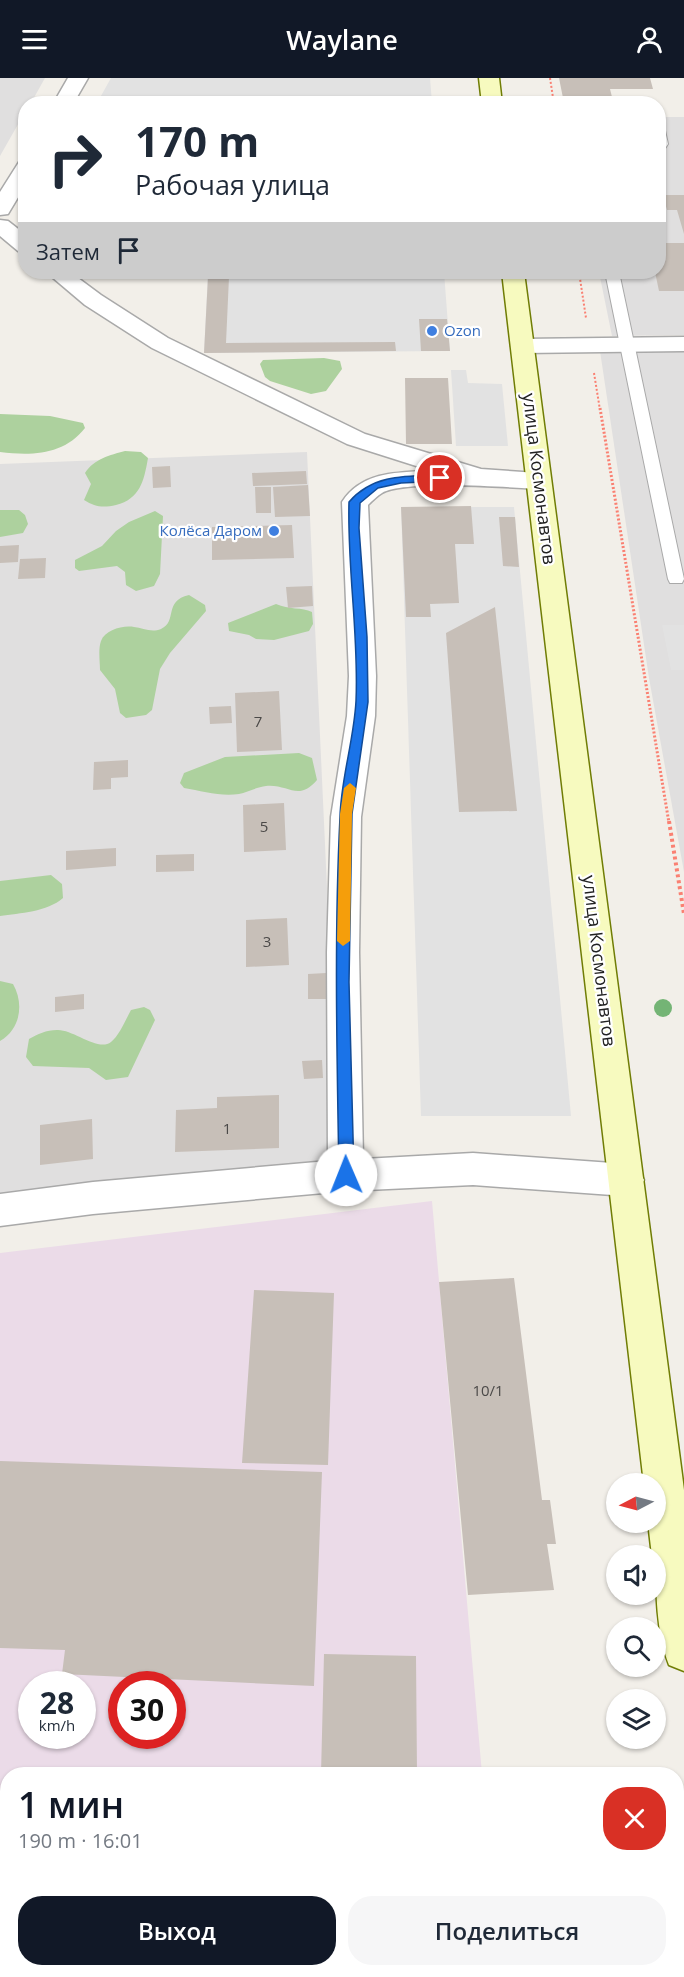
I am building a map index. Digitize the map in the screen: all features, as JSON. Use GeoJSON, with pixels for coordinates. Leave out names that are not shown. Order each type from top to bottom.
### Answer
{"type":"FeatureCollection","features":[{"type":"Feature","properties":{"kind":"main road"},"geometry":{"type":"LineString","coordinates":[[489,78],[491,96]]}},
{"type":"Feature","properties":{"kind":"main road","name":"улица Космонавтов"},"geometry":{"type":"LineString","coordinates":[[514,279],[684,1650]]}},
{"type":"Feature","properties":{"kind":"street"},"geometry":{"type":"LineString","coordinates":[[68,96],[78,78]]}},
{"type":"Feature","properties":{"kind":"street"},"geometry":{"type":"LineString","coordinates":[[0,208],[18,179]]}},
{"type":"Feature","properties":{"kind":"street"},"geometry":{"type":"LineString","coordinates":[[0,225],[18,240]]}},
{"type":"Feature","properties":{"kind":"street"},"geometry":{"type":"LineString","coordinates":[[66,279],[93,300],[160,343],[239,383],[356,439],[479,477]]}},
{"type":"Feature","properties":{"kind":"street"},"geometry":{"type":"LineString","coordinates":[[523,346],[684,344]]}},
{"type":"Feature","properties":{"kind":"street"},"geometry":{"type":"LineString","coordinates":[[346,1175],[343,982],[346,814],[362,702],[362,637],[354,528],[355,502],[375,485],[401,480],[479,477],[538,481]]}},
{"type":"Feature","properties":{"kind":"street"},"geometry":{"type":"LineString","coordinates":[[0,1210],[93,1198],[346,1175],[473,1169],[626,1180]]}},
{"type":"Feature","properties":{"kind":"lane"},"geometry":{"type":"LineString","coordinates":[[614,279],[676,579]]}},
{"type":"Feature","properties":{"kind":"path"},"geometry":{"type":"LineString","coordinates":[[550,78],[553,96]]}},
{"type":"Feature","properties":{"kind":"path"},"geometry":{"type":"LineString","coordinates":[[580,279],[684,914]]}},
{"type":"Feature","properties":{"kind":"shaded area"},"geometry":{"type":"Polygon","coordinates":[[[0,78],[45,78],[35,96],[18,96],[18,124],[0,156],[0,78]]]}},
{"type":"Feature","properties":{"kind":"shaded area"},"geometry":{"type":"Polygon","coordinates":[[[111,78],[430,78],[431,96],[101,96],[111,78]]]}},
{"type":"Feature","properties":{"kind":"shaded area"},"geometry":{"type":"Polygon","coordinates":[[[666,117],[684,117],[684,335],[612,336],[600,279],[666,279],[666,117]]]}},
{"type":"Feature","properties":{"kind":"shaded area"},"geometry":{"type":"Polygon","coordinates":[[[208,279],[445,279],[450,351],[204,353],[208,279]]]}},
{"type":"Feature","properties":{"kind":"shaded area"},"geometry":{"type":"Polygon","coordinates":[[[600,351],[684,352],[684,872],[649,678],[600,351]]]}},
{"type":"Feature","properties":{"kind":"shaded area"},"geometry":{"type":"Polygon","coordinates":[[[451,370],[466,370],[468,383],[502,384],[508,446],[456,446],[451,370]]]}},
{"type":"Feature","properties":{"kind":"shaded area"},"geometry":{"type":"Polygon","coordinates":[[[307,452],[327,888],[330,1164],[0,1196],[0,464],[307,452]]]}},
{"type":"Feature","properties":{"kind":"shaded area"},"geometry":{"type":"Polygon","coordinates":[[[401,507],[514,507],[571,1116],[421,1116],[401,507]]]}},
{"type":"Feature","properties":{"kind":"shaded area"},"geometry":{"type":"Polygon","coordinates":[[[662,625],[684,625],[684,670],[671,670],[662,625]]]}},
{"type":"Feature","properties":{"kind":"shaded area"},"geometry":{"type":"Polygon","coordinates":[[[432,1201],[481,1767],[0,1767],[0,1253],[432,1201]]]}},
{"type":"Feature","properties":{"kind":"green space"},"geometry":{"type":"Polygon","coordinates":[[[324,358],[340,361],[342,369],[326,391],[311,394],[270,381],[265,377],[260,364],[263,360],[324,358]]]}},
{"type":"Feature","properties":{"kind":"green space"},"geometry":{"type":"Polygon","coordinates":[[[0,414],[50,416],[83,423],[85,428],[67,444],[47,452],[24,454],[0,452],[0,414]]]}},
{"type":"Feature","properties":{"kind":"green space"},"geometry":{"type":"Polygon","coordinates":[[[125,451],[141,452],[148,458],[145,474],[136,494],[116,505],[99,506],[84,500],[91,484],[85,473],[89,468],[103,458],[125,451]]]}},
{"type":"Feature","properties":{"kind":"green space"},"geometry":{"type":"Polygon","coordinates":[[[0,510],[19,510],[25,515],[28,524],[23,533],[0,537],[0,510]]]}},
{"type":"Feature","properties":{"kind":"green space"},"geometry":{"type":"Polygon","coordinates":[[[155,511],[163,516],[160,574],[154,586],[136,591],[126,585],[125,572],[117,566],[79,571],[75,568],[75,560],[102,546],[116,531],[129,522],[155,511]]]}},
{"type":"Feature","properties":{"kind":"green space"},"geometry":{"type":"Polygon","coordinates":[[[189,595],[205,605],[206,611],[170,653],[160,669],[152,710],[146,715],[126,718],[120,713],[115,689],[100,670],[99,652],[103,637],[110,631],[120,628],[130,627],[154,631],[161,629],[169,621],[176,602],[189,595]]]}},
{"type":"Feature","properties":{"kind":"green space"},"geometry":{"type":"Polygon","coordinates":[[[276,604],[312,612],[313,624],[309,631],[274,640],[256,639],[249,635],[229,631],[228,623],[276,604]]]}},
{"type":"Feature","properties":{"kind":"green space"},"geometry":{"type":"Polygon","coordinates":[[[299,753],[312,758],[317,780],[304,790],[266,786],[239,794],[225,795],[184,788],[180,783],[184,773],[225,757],[299,753]]]}},
{"type":"Feature","properties":{"kind":"green space"},"geometry":{"type":"Polygon","coordinates":[[[51,875],[62,884],[63,898],[57,903],[25,913],[0,916],[0,881],[51,875]]]}},
{"type":"Feature","properties":{"kind":"green space"},"geometry":{"type":"Polygon","coordinates":[[[0,981],[13,984],[19,999],[19,1007],[16,1023],[7,1036],[0,1041],[0,981]]]}},
{"type":"Feature","properties":{"kind":"green space"},"geometry":{"type":"Polygon","coordinates":[[[144,1007],[150,1010],[155,1020],[128,1077],[106,1080],[89,1068],[33,1066],[26,1057],[29,1039],[49,1031],[63,1031],[99,1044],[111,1042],[117,1036],[131,1010],[144,1007]]]}},
{"type":"Feature","properties":{"kind":"building"},"geometry":{"type":"Polygon","coordinates":[[[559,78],[650,78],[653,89],[610,89],[612,96],[563,96],[559,78]]]}},
{"type":"Feature","properties":{"kind":"building"},"geometry":{"type":"Polygon","coordinates":[[[666,195],[684,195],[684,234],[677,210],[667,210],[666,195]]]}},
{"type":"Feature","properties":{"kind":"building"},"geometry":{"type":"Polygon","coordinates":[[[666,243],[684,243],[684,291],[659,291],[656,279],[666,279],[666,243]]]}},
{"type":"Feature","properties":{"kind":"building"},"geometry":{"type":"Polygon","coordinates":[[[208,279],[229,279],[226,343],[395,342],[396,351],[204,353],[208,279]]]}},
{"type":"Feature","properties":{"kind":"building"},"geometry":{"type":"Polygon","coordinates":[[[419,319],[447,319],[450,351],[421,351],[419,319]]]}},
{"type":"Feature","properties":{"kind":"building"},"geometry":{"type":"Polygon","coordinates":[[[405,378],[448,378],[452,444],[406,444],[405,378]]]}},
{"type":"Feature","properties":{"kind":"building"},"geometry":{"type":"Polygon","coordinates":[[[170,466],[171,487],[153,488],[152,467],[170,466]]]}},
{"type":"Feature","properties":{"kind":"building"},"geometry":{"type":"Polygon","coordinates":[[[306,471],[307,484],[253,486],[252,473],[306,471]]]}},
{"type":"Feature","properties":{"kind":"building"},"geometry":{"type":"Polygon","coordinates":[[[308,485],[310,516],[275,517],[273,487],[308,485]]]}},
{"type":"Feature","properties":{"kind":"building"},"geometry":{"type":"Polygon","coordinates":[[[255,487],[271,487],[271,513],[256,513],[255,487]]]}},
{"type":"Feature","properties":{"kind":"building"},"geometry":{"type":"Polygon","coordinates":[[[471,506],[474,544],[455,544],[459,603],[430,604],[431,617],[406,617],[401,507],[471,506]]]}},
{"type":"Feature","properties":{"kind":"building"},"geometry":{"type":"Polygon","coordinates":[[[499,517],[515,517],[519,567],[503,566],[499,517]]]}},
{"type":"Feature","properties":{"kind":"building"},"geometry":{"type":"Polygon","coordinates":[[[292,525],[294,558],[212,560],[212,527],[292,525]]]}},
{"type":"Feature","properties":{"kind":"building"},"geometry":{"type":"Polygon","coordinates":[[[19,545],[18,562],[0,563],[0,546],[19,545]]]}},
{"type":"Feature","properties":{"kind":"building"},"geometry":{"type":"Polygon","coordinates":[[[46,558],[45,578],[18,579],[20,559],[46,558]]]}},
{"type":"Feature","properties":{"kind":"building"},"geometry":{"type":"Polygon","coordinates":[[[312,586],[313,606],[288,608],[286,587],[312,586]]]}},
{"type":"Feature","properties":{"kind":"building"},"geometry":{"type":"Polygon","coordinates":[[[495,607],[517,811],[459,812],[446,633],[495,607]]]}},
{"type":"Feature","properties":{"kind":"building"},"geometry":{"type":"Polygon","coordinates":[[[279,691],[282,750],[237,752],[235,693],[279,691]]]}},
{"type":"Feature","properties":{"kind":"building"},"geometry":{"type":"Polygon","coordinates":[[[231,706],[232,723],[210,724],[209,707],[231,706]]]}},
{"type":"Feature","properties":{"kind":"building"},"geometry":{"type":"Polygon","coordinates":[[[128,760],[128,777],[111,778],[111,789],[93,790],[94,762],[128,760]]]}},
{"type":"Feature","properties":{"kind":"building"},"geometry":{"type":"Polygon","coordinates":[[[284,803],[286,850],[244,852],[243,805],[284,803]]]}},
{"type":"Feature","properties":{"kind":"building"},"geometry":{"type":"Polygon","coordinates":[[[116,848],[116,866],[66,870],[66,851],[116,848]]]}},
{"type":"Feature","properties":{"kind":"building"},"geometry":{"type":"Polygon","coordinates":[[[194,854],[194,871],[156,872],[156,855],[194,854]]]}},
{"type":"Feature","properties":{"kind":"building"},"geometry":{"type":"Polygon","coordinates":[[[287,918],[289,965],[246,967],[246,920],[287,918]]]}},
{"type":"Feature","properties":{"kind":"building"},"geometry":{"type":"Polygon","coordinates":[[[326,973],[327,999],[308,999],[308,974],[326,973]]]}},
{"type":"Feature","properties":{"kind":"building"},"geometry":{"type":"Polygon","coordinates":[[[84,994],[84,1009],[55,1012],[55,997],[84,994]]]}},
{"type":"Feature","properties":{"kind":"building"},"geometry":{"type":"Polygon","coordinates":[[[322,1060],[323,1078],[304,1079],[302,1061],[322,1060]]]}},
{"type":"Feature","properties":{"kind":"building"},"geometry":{"type":"Polygon","coordinates":[[[279,1095],[279,1148],[175,1152],[176,1110],[217,1108],[217,1097],[279,1095]]]}},
{"type":"Feature","properties":{"kind":"building"},"geometry":{"type":"Polygon","coordinates":[[[92,1119],[93,1159],[40,1165],[40,1125],[92,1119]]]}},
{"type":"Feature","properties":{"kind":"building"},"geometry":{"type":"Polygon","coordinates":[[[514,1278],[542,1500],[550,1500],[556,1544],[547,1544],[554,1590],[468,1595],[439,1282],[514,1278]]]}},
{"type":"Feature","properties":{"kind":"building"},"geometry":{"type":"Polygon","coordinates":[[[254,1290],[334,1293],[328,1465],[242,1463],[254,1290]]]}},
{"type":"Feature","properties":{"kind":"building"},"geometry":{"type":"Polygon","coordinates":[[[0,1461],[322,1472],[314,1686],[186,1680],[186,1671],[108,1671],[108,1676],[96,1676],[96,1671],[62,1671],[65,1650],[0,1648],[0,1461]]]}},
{"type":"Feature","properties":{"kind":"building"},"geometry":{"type":"Polygon","coordinates":[[[324,1654],[416,1656],[417,1767],[321,1767],[324,1654]]]}},
{"type":"Feature","properties":{"kind":"slow traffic"},"geometry":{"type":"LineString","coordinates":[[343,941],[346,814],[350,788]]}},
{"type":"Feature","properties":{"kind":"place","name":"Ozon"},"geometry":{"type":"Point","coordinates":[432,331]}},
{"type":"Feature","properties":{"kind":"place","name":"Колёса Даром"},"geometry":{"type":"Point","coordinates":[274,531]}},
{"type":"Feature","properties":{"kind":"route"},"geometry":{"type":"LineString","coordinates":[[346,1175],[343,982],[346,814],[362,702],[362,637],[354,528],[355,502],[375,485],[401,480],[440,478]]}}]}
